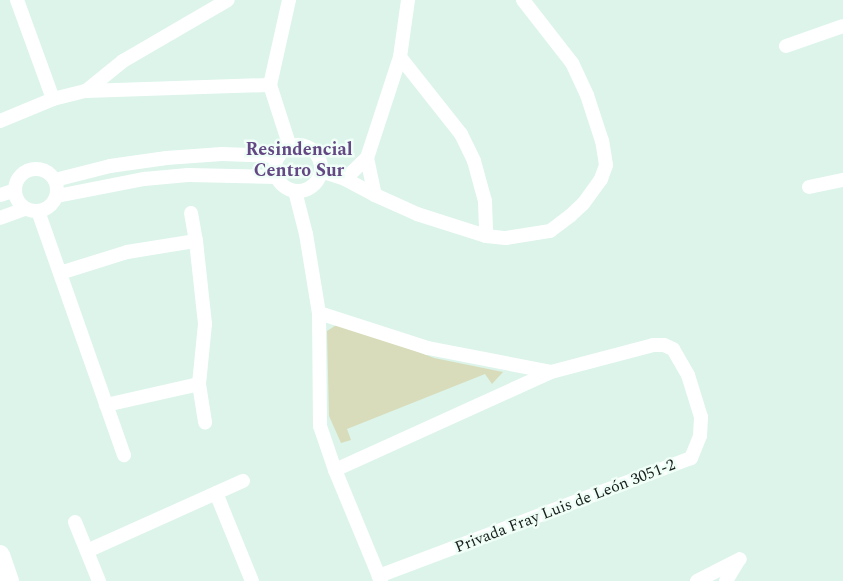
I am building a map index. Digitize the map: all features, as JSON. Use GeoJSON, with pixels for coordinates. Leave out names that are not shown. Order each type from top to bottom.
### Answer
{"type":"FeatureCollection","features":[{"type":"Feature","properties":{"kind":"main road"},"geometry":{"type":"LineString","coordinates":[[0,555],[9,581]]}},
{"type":"Feature","properties":{"kind":"street"},"geometry":{"type":"LineString","coordinates":[[17,0],[53,99]]}},
{"type":"Feature","properties":{"kind":"street"},"geometry":{"type":"LineString","coordinates":[[86,91],[123,61],[228,0]]}},
{"type":"Feature","properties":{"kind":"street"},"geometry":{"type":"LineString","coordinates":[[289,0],[270,85],[290,147]]}},
{"type":"Feature","properties":{"kind":"street"},"geometry":{"type":"LineString","coordinates":[[345,178],[367,158],[400,57],[408,0]]}},
{"type":"Feature","properties":{"kind":"street"},"geometry":{"type":"LineString","coordinates":[[321,171],[345,178],[375,196],[450,226],[486,236],[506,238],[550,231],[583,204],[597,185],[606,165],[602,141],[587,96],[572,63],[522,0]]}},
{"type":"Feature","properties":{"kind":"street"},"geometry":{"type":"LineString","coordinates":[[786,46],[843,26]]}},
{"type":"Feature","properties":{"kind":"street"},"geometry":{"type":"LineString","coordinates":[[400,57],[461,134],[474,161],[485,201],[486,236]]}},
{"type":"Feature","properties":{"kind":"street"},"geometry":{"type":"LineString","coordinates":[[0,121],[53,99],[86,91],[270,85]]}},
{"type":"Feature","properties":{"kind":"street"},"geometry":{"type":"LineString","coordinates":[[305,146],[312,150],[321,163],[321,171],[314,185],[305,190],[295,191],[284,186],[277,177],[275,170],[279,156],[290,147],[305,146]]}},
{"type":"Feature","properties":{"kind":"street"},"geometry":{"type":"LineString","coordinates":[[55,180],[110,166],[166,158],[222,154],[279,156]]}},
{"type":"Feature","properties":{"kind":"street"},"geometry":{"type":"LineString","coordinates":[[367,158],[375,196]]}},
{"type":"Feature","properties":{"kind":"street"},"geometry":{"type":"LineString","coordinates":[[57,196],[55,180],[43,170],[27,171],[21,175],[15,190],[18,201],[32,210],[60,273],[124,455]]}},
{"type":"Feature","properties":{"kind":"street"},"geometry":{"type":"LineString","coordinates":[[0,218],[50,206],[57,196],[100,186],[162,178],[232,175],[277,177]]}},
{"type":"Feature","properties":{"kind":"street"},"geometry":{"type":"LineString","coordinates":[[809,187],[843,180]]}},
{"type":"Feature","properties":{"kind":"street"},"geometry":{"type":"LineString","coordinates":[[0,195],[15,190]]}},
{"type":"Feature","properties":{"kind":"street","name":"Privada Fray Luis de León 3051-2"},"geometry":{"type":"LineString","coordinates":[[295,191],[306,234],[319,313],[320,426],[335,470],[380,579],[690,458],[700,436],[701,417],[688,375],[673,349],[664,345],[653,345],[551,372],[335,470]]}},
{"type":"Feature","properties":{"kind":"street"},"geometry":{"type":"LineString","coordinates":[[191,213],[205,324],[199,384],[205,424]]}},
{"type":"Feature","properties":{"kind":"street"},"geometry":{"type":"LineString","coordinates":[[60,273],[127,252],[196,241]]}},
{"type":"Feature","properties":{"kind":"street","name":"Privada Fray Luis de León 3051-2"},"geometry":{"type":"LineString","coordinates":[[319,313],[428,348],[551,372]]}},
{"type":"Feature","properties":{"kind":"street"},"geometry":{"type":"LineString","coordinates":[[106,405],[199,384]]}},
{"type":"Feature","properties":{"kind":"street"},"geometry":{"type":"LineString","coordinates":[[87,551],[243,481]]}},
{"type":"Feature","properties":{"kind":"street"},"geometry":{"type":"LineString","coordinates":[[216,493],[252,581]]}},
{"type":"Feature","properties":{"kind":"street"},"geometry":{"type":"LineString","coordinates":[[76,522],[99,581]]}},
{"type":"Feature","properties":{"kind":"street"},"geometry":{"type":"LineString","coordinates":[[698,581],[740,559],[726,581]]}},
{"type":"Feature","properties":{"kind":"green space"},"geometry":{"type":"Polygon","coordinates":[[[341,322],[434,358],[503,372],[492,384],[485,374],[347,429],[351,440],[341,443],[329,416],[327,331],[341,322]]]}},
{"type":"Feature","properties":{"kind":"district","name":"Resindencial Centro Sur"},"geometry":{"type":"Point","coordinates":[299,161]}}]}
